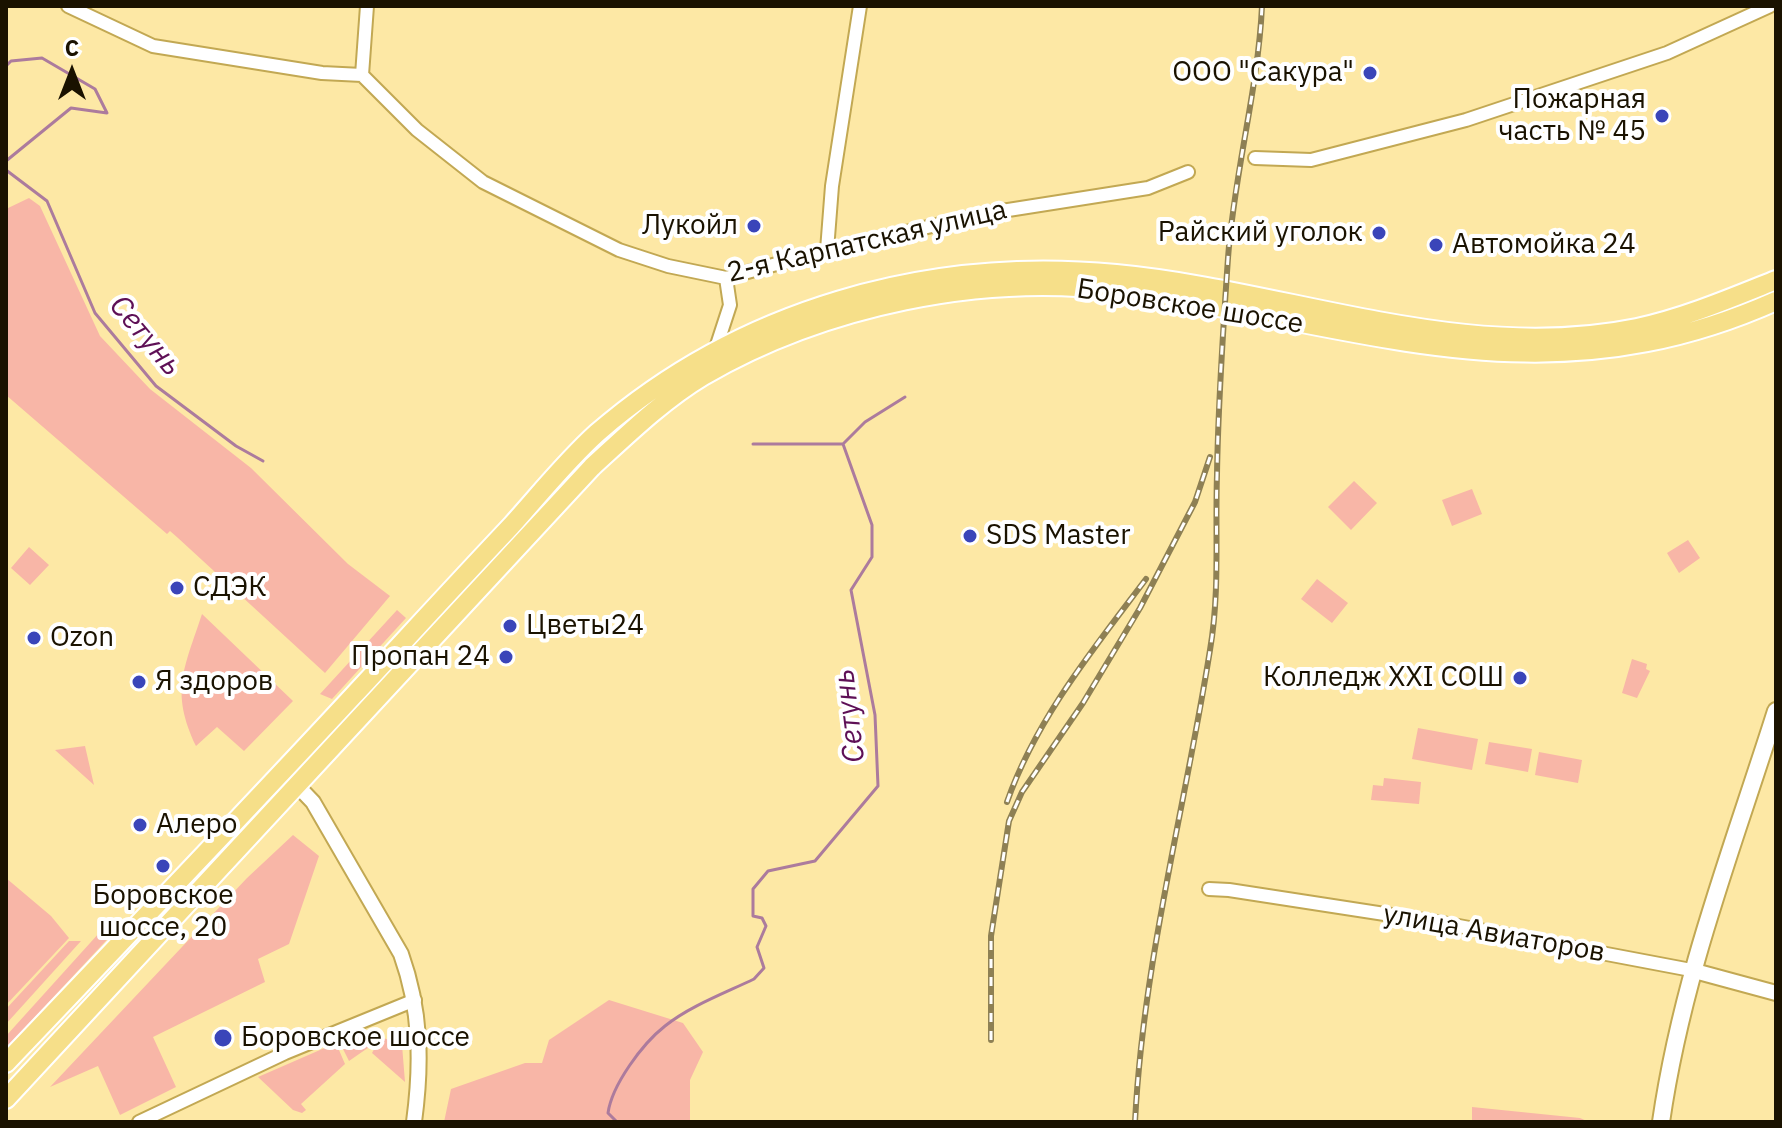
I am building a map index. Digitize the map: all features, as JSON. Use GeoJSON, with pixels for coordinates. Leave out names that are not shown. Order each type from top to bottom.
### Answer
{"type":"FeatureCollection","features":[{"type":"Feature","properties":{"kind":"main road","name":"Боровское шоссе"},"geometry":{"type":"LineString","coordinates":[[6,1063],[284,772],[594,436],[656,387],[715,351],[772,323],[838,299],[883,287],[975,273],[1064,271],[1125,275],[1425,329],[1541,336],[1638,328],[1776,280]]}},
{"type":"Feature","properties":{"kind":"main road","name":"Боровское шоссе"},"geometry":{"type":"LineString","coordinates":[[6,1099],[299,786],[534,527],[648,417],[711,373],[759,348],[832,321],[899,303],[953,294],[1023,288],[1120,291],[1452,350],[1559,354],[1612,350],[1677,337],[1776,301]]}},
{"type":"Feature","properties":{"kind":"main road"},"geometry":{"type":"LineString","coordinates":[[1661,1122],[1676,1032],[1691,970],[1776,711]]}},
{"type":"Feature","properties":{"kind":"street"},"geometry":{"type":"LineString","coordinates":[[68,6],[153,46],[322,73],[362,75],[367,6]]}},
{"type":"Feature","properties":{"kind":"street"},"geometry":{"type":"LineString","coordinates":[[827,250],[832,186],[860,6]]}},
{"type":"Feature","properties":{"kind":"street"},"geometry":{"type":"LineString","coordinates":[[1255,158],[1311,160],[1344,154],[1481,116],[1667,53],[1770,6]]}},
{"type":"Feature","properties":{"kind":"street","name":"2-я Карпатская улица"},"geometry":{"type":"LineString","coordinates":[[362,75],[417,130],[483,182],[619,250],[668,266],[726,278],[827,250],[989,213],[1148,188],[1188,172]]}},
{"type":"Feature","properties":{"kind":"street"},"geometry":{"type":"LineString","coordinates":[[715,351],[730,305],[726,278]]}},
{"type":"Feature","properties":{"kind":"street"},"geometry":{"type":"LineString","coordinates":[[284,772],[313,802],[401,954],[415,1000],[420,1052],[414,1122]]}},
{"type":"Feature","properties":{"kind":"street","name":"улица Авиаторов"},"geometry":{"type":"LineString","coordinates":[[1209,889],[1443,923],[1691,970],[1776,993]]}},
{"type":"Feature","properties":{"kind":"street"},"geometry":{"type":"LineString","coordinates":[[139,1122],[275,1058],[415,1000]]}},
{"type":"Feature","properties":{"kind":"shaded area"},"geometry":{"type":"Polygon","coordinates":[[[29,198],[40,206],[100,336],[150,389],[251,468],[348,564],[390,596],[325,673],[170,531],[167,534],[6,395],[6,209],[29,198]]]}},
{"type":"Feature","properties":{"kind":"shaded area"},"geometry":{"type":"Polygon","coordinates":[[[1354,481],[1377,503],[1351,530],[1328,507],[1354,481]]]}},
{"type":"Feature","properties":{"kind":"shaded area"},"geometry":{"type":"Polygon","coordinates":[[[1472,489],[1482,514],[1452,526],[1442,500],[1472,489]]]}},
{"type":"Feature","properties":{"kind":"shaded area"},"geometry":{"type":"Polygon","coordinates":[[[1688,540],[1700,558],[1679,573],[1667,553],[1688,540]]]}},
{"type":"Feature","properties":{"kind":"shaded area"},"geometry":{"type":"Polygon","coordinates":[[[29,547],[49,565],[30,585],[11,568],[29,547]]]}},
{"type":"Feature","properties":{"kind":"shaded area"},"geometry":{"type":"Polygon","coordinates":[[[1317,579],[1348,603],[1332,623],[1301,599],[1317,579]]]}},
{"type":"Feature","properties":{"kind":"shaded area"},"geometry":{"type":"Polygon","coordinates":[[[397,610],[406,618],[332,699],[320,694],[397,610]]]}},
{"type":"Feature","properties":{"kind":"shaded area"},"geometry":{"type":"Polygon","coordinates":[[[202,614],[293,701],[244,751],[217,727],[196,746],[188,727],[183,710],[182,680],[202,614]]]}},
{"type":"Feature","properties":{"kind":"shaded area"},"geometry":{"type":"Polygon","coordinates":[[[1632,659],[1647,664],[1646,669],[1650,671],[1637,698],[1622,693],[1632,659]]]}},
{"type":"Feature","properties":{"kind":"shaded area"},"geometry":{"type":"Polygon","coordinates":[[[1418,728],[1478,739],[1472,770],[1412,759],[1418,728]]]}},
{"type":"Feature","properties":{"kind":"shaded area"},"geometry":{"type":"Polygon","coordinates":[[[1489,742],[1532,749],[1528,772],[1485,764],[1489,742]]]}},
{"type":"Feature","properties":{"kind":"shaded area"},"geometry":{"type":"Polygon","coordinates":[[[85,746],[94,785],[55,750],[85,746]]]}},
{"type":"Feature","properties":{"kind":"shaded area"},"geometry":{"type":"Polygon","coordinates":[[[1539,752],[1582,760],[1578,783],[1535,775],[1539,752]]]}},
{"type":"Feature","properties":{"kind":"shaded area"},"geometry":{"type":"Polygon","coordinates":[[[1384,778],[1421,782],[1419,804],[1371,800],[1373,785],[1383,786],[1384,778]]]}},
{"type":"Feature","properties":{"kind":"shaded area"},"geometry":{"type":"Polygon","coordinates":[[[293,835],[319,856],[289,944],[258,959],[265,982],[153,1037],[176,1087],[120,1115],[98,1066],[50,1087],[247,878],[293,835]]]}},
{"type":"Feature","properties":{"kind":"shaded area"},"geometry":{"type":"Polygon","coordinates":[[[6,878],[51,916],[69,938],[6,1005],[6,878]]]}},
{"type":"Feature","properties":{"kind":"shaded area"},"geometry":{"type":"Polygon","coordinates":[[[109,922],[116,930],[6,1048],[6,1036],[109,922]]]}},
{"type":"Feature","properties":{"kind":"shaded area"},"geometry":{"type":"Polygon","coordinates":[[[69,941],[81,941],[6,1024],[6,1009],[69,941]]]}},
{"type":"Feature","properties":{"kind":"shaded area"},"geometry":{"type":"Polygon","coordinates":[[[609,1000],[683,1023],[703,1052],[690,1080],[690,1122],[444,1122],[451,1089],[525,1063],[542,1063],[549,1040],[609,1000]]]}},
{"type":"Feature","properties":{"kind":"shaded area"},"geometry":{"type":"Polygon","coordinates":[[[378,1031],[375,1043],[349,1061],[340,1043],[378,1031]]]}},
{"type":"Feature","properties":{"kind":"shaded area"},"geometry":{"type":"Polygon","coordinates":[[[381,1037],[402,1045],[405,1082],[372,1053],[381,1037]]]}},
{"type":"Feature","properties":{"kind":"shaded area"},"geometry":{"type":"Polygon","coordinates":[[[336,1043],[345,1064],[301,1104],[306,1110],[302,1113],[293,1110],[258,1077],[336,1043]]]}},
{"type":"Feature","properties":{"kind":"shaded area"},"geometry":{"type":"Polygon","coordinates":[[[1472,1107],[1580,1118],[1589,1122],[1472,1122],[1472,1107]]]}},
{"type":"Feature","properties":{"kind":"waterway","name":"Сетунь"},"geometry":{"type":"LineString","coordinates":[[6,66],[11,61],[42,58],[95,89],[107,113],[71,108],[6,161]]}},
{"type":"Feature","properties":{"kind":"waterway","name":"Сетунь"},"geometry":{"type":"LineString","coordinates":[[6,170],[47,201],[95,313],[156,386],[236,446],[263,461]]}},
{"type":"Feature","properties":{"kind":"waterway"},"geometry":{"type":"LineString","coordinates":[[843,444],[865,422],[905,397]]}},
{"type":"Feature","properties":{"kind":"waterway","name":"Сетунь"},"geometry":{"type":"LineString","coordinates":[[617,1122],[608,1113],[615,1090],[647,1043],[675,1019],[754,979],[764,968],[757,947],[766,926],[762,918],[753,916],[753,889],[768,871],[815,861],[878,786],[875,715],[851,590],[872,557],[872,525],[843,444],[753,444]]}},
{"type":"Feature","properties":{"kind":"railway"},"geometry":{"type":"LineString","coordinates":[[1135,1122],[1139,1062],[1156,944],[1213,628],[1218,421],[1228,258],[1256,69],[1262,6]]}},
{"type":"Feature","properties":{"kind":"railway"},"geometry":{"type":"LineString","coordinates":[[991,1040],[991,936],[1009,821],[1022,792],[1083,703],[1140,608],[1195,502],[1210,457]]}},
{"type":"Feature","properties":{"kind":"railway"},"geometry":{"type":"LineString","coordinates":[[1007,802],[1019,771],[1050,713],[1146,579]]}},
{"type":"Feature","properties":{"kind":"place","name":"ООО \"Сакура\""},"geometry":{"type":"Point","coordinates":[1370,73]}},
{"type":"Feature","properties":{"kind":"place","name":"Пожарная часть № 45"},"geometry":{"type":"Point","coordinates":[1662,116]}},
{"type":"Feature","properties":{"kind":"place","name":"Лукойл"},"geometry":{"type":"Point","coordinates":[754,226]}},
{"type":"Feature","properties":{"kind":"place","name":"Райский уголок"},"geometry":{"type":"Point","coordinates":[1379,233]}},
{"type":"Feature","properties":{"kind":"place","name":"Автомойка 24"},"geometry":{"type":"Point","coordinates":[1436,245]}},
{"type":"Feature","properties":{"kind":"place","name":"SDS Master"},"geometry":{"type":"Point","coordinates":[970,536]}},
{"type":"Feature","properties":{"kind":"place","name":"СДЭК"},"geometry":{"type":"Point","coordinates":[177,588]}},
{"type":"Feature","properties":{"kind":"place","name":"Цветы24"},"geometry":{"type":"Point","coordinates":[510,626]}},
{"type":"Feature","properties":{"kind":"place","name":"Ozon"},"geometry":{"type":"Point","coordinates":[34,638]}},
{"type":"Feature","properties":{"kind":"place","name":"Пропан 24"},"geometry":{"type":"Point","coordinates":[506,657]}},
{"type":"Feature","properties":{"kind":"place","name":"Колледж XXI СОШ"},"geometry":{"type":"Point","coordinates":[1520,678]}},
{"type":"Feature","properties":{"kind":"place","name":"Я здоров"},"geometry":{"type":"Point","coordinates":[139,682]}},
{"type":"Feature","properties":{"kind":"place","name":"Алеро"},"geometry":{"type":"Point","coordinates":[140,825]}},
{"type":"Feature","properties":{"kind":"place","name":"Боровское шоссе, 20"},"geometry":{"type":"Point","coordinates":[163,866]}},
{"type":"Feature","properties":{"kind":"place","name":"Боровское шоссе"},"geometry":{"type":"Point","coordinates":[223,1038]}}]}
